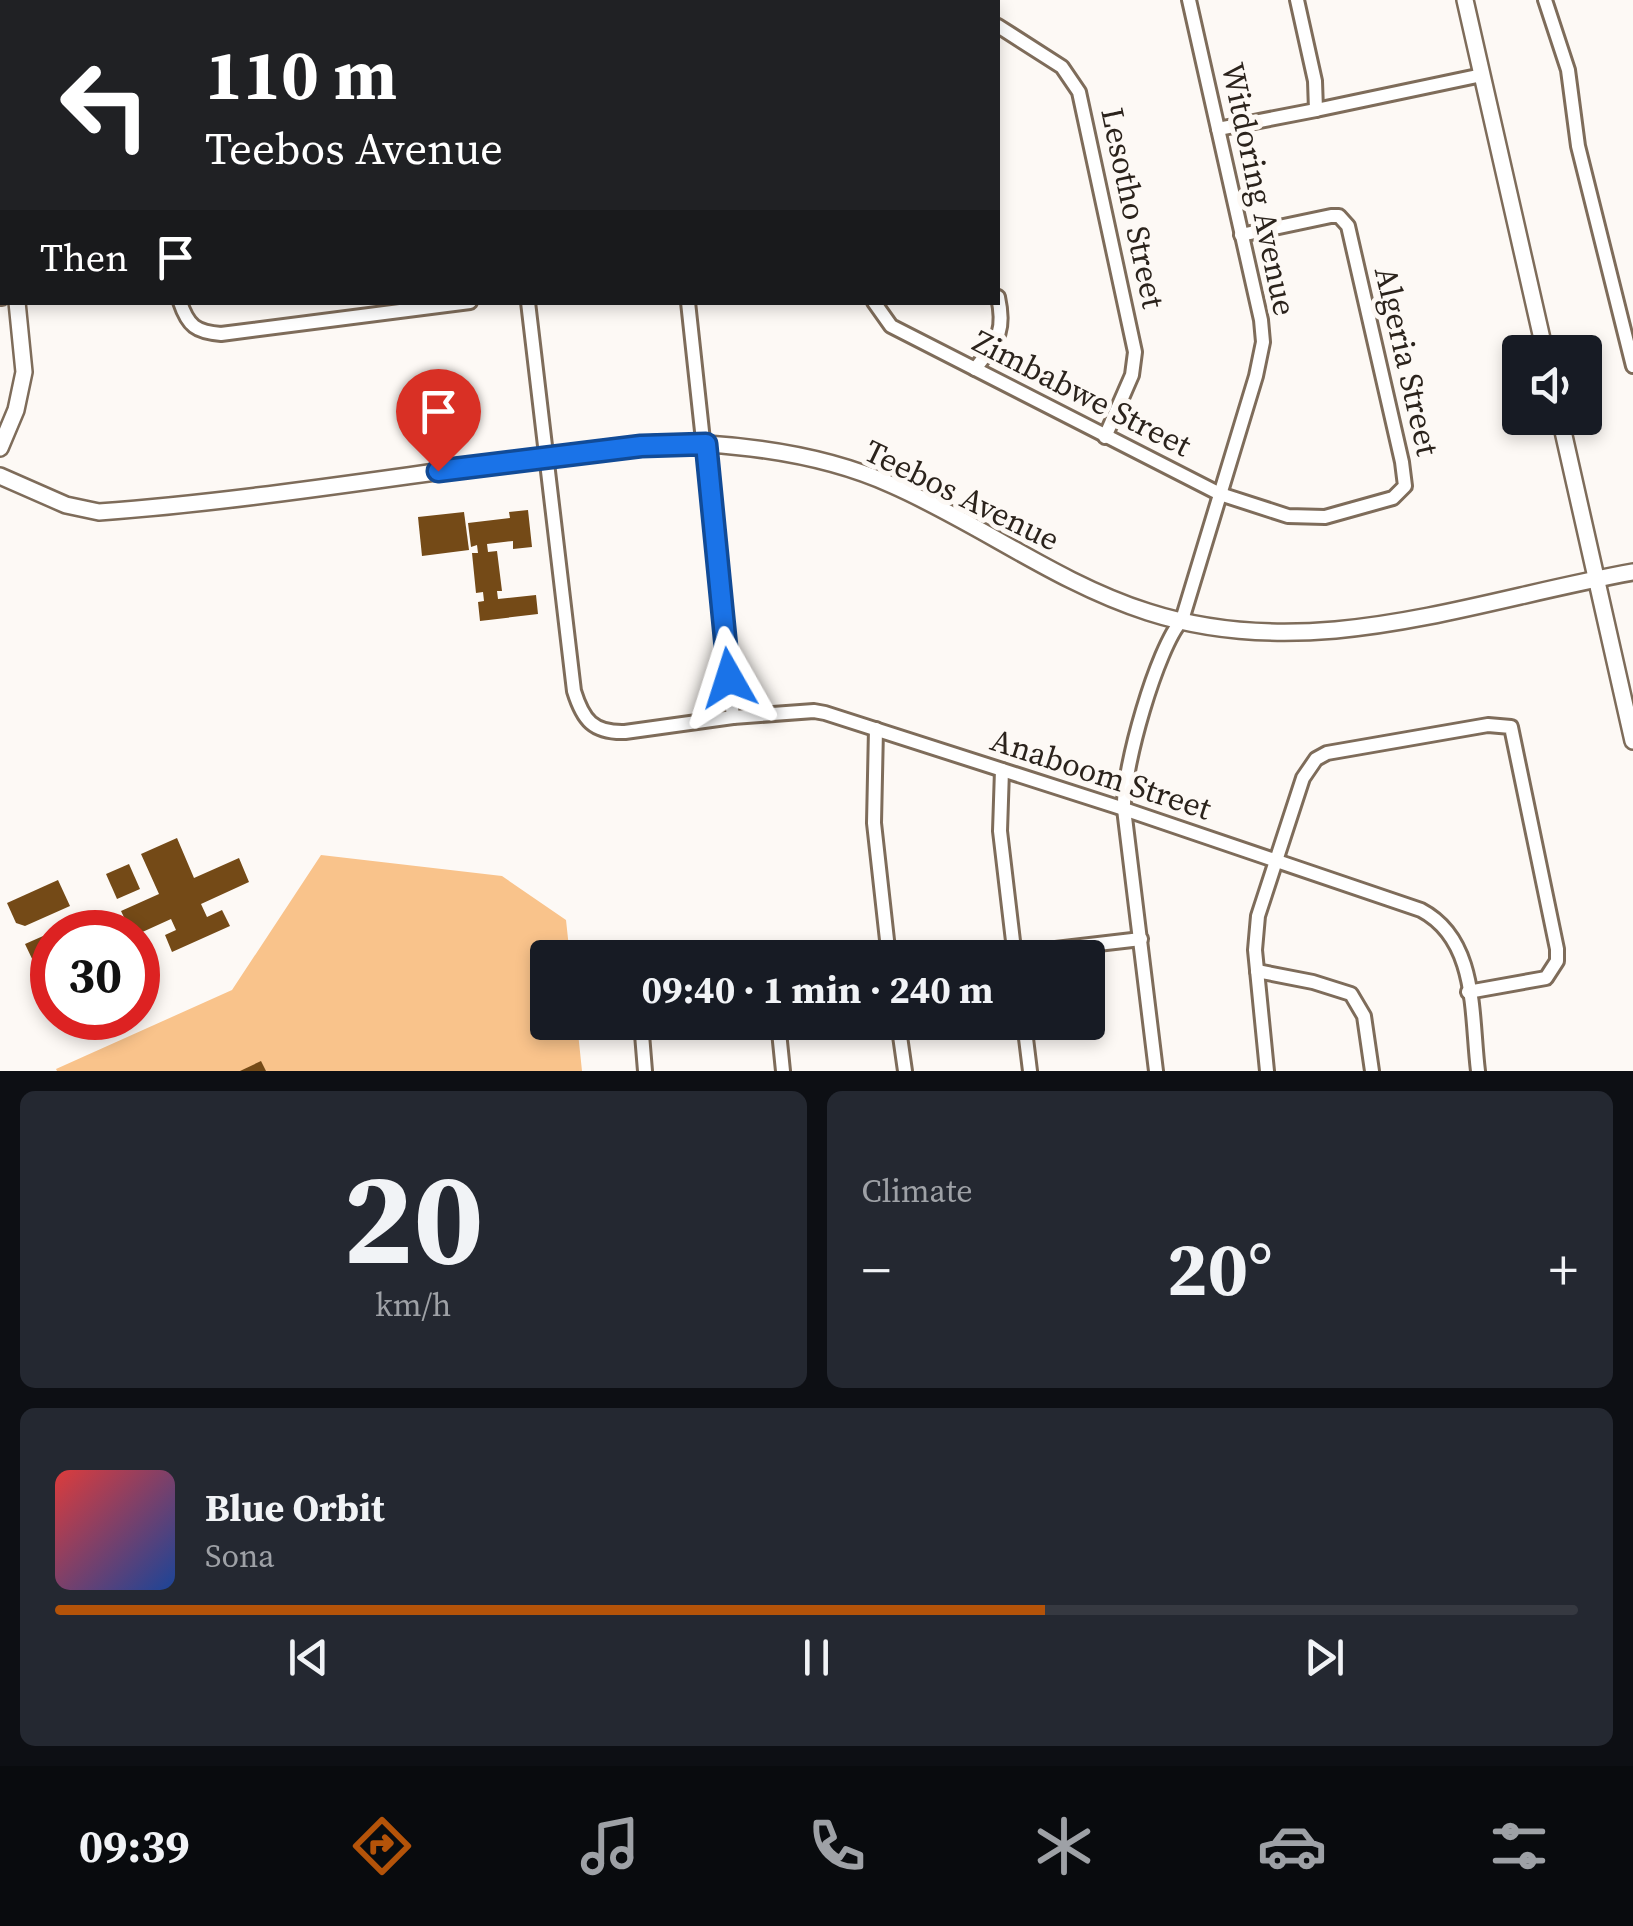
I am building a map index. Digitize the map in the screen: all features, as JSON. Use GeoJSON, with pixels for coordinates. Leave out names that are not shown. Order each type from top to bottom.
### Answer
{"type":"FeatureCollection","features":[{"type":"Feature","properties":{"kind":"street","name":"Witdoring Avenue"},"geometry":{"type":"LineString","coordinates":[[1156,1071],[1124,809],[1129,766],[1161,658],[1172,631],[1182,620],[1263,342],[1189,0]]}},
{"type":"Feature","properties":{"kind":"street"},"geometry":{"type":"LineString","coordinates":[[1297,0],[1316,82],[1316,110]]}},
{"type":"Feature","properties":{"kind":"street"},"geometry":{"type":"LineString","coordinates":[[1464,0],[1541,335]]}},
{"type":"Feature","properties":{"kind":"street"},"geometry":{"type":"LineString","coordinates":[[1545,0],[1568,70],[1578,146],[1633,366]]}},
{"type":"Feature","properties":{"kind":"street","name":"Lesotho Street"},"geometry":{"type":"LineString","coordinates":[[1000,27],[1062,67],[1079,92],[1136,352],[1132,375],[1106,437]]}},
{"type":"Feature","properties":{"kind":"street"},"geometry":{"type":"LineString","coordinates":[[1218,129],[1482,75]]}},
{"type":"Feature","properties":{"kind":"street","name":"Algeria Street"},"geometry":{"type":"LineString","coordinates":[[1220,494],[1288,516],[1310,518],[1381,503],[1400,494],[1404,486],[1402,462],[1348,226],[1340,216],[1330,216],[1241,235]]}},
{"type":"Feature","properties":{"kind":"street"},"geometry":{"type":"LineString","coordinates":[[0,448],[16,410],[24,372],[17,305]]}},
{"type":"Feature","properties":{"kind":"street"},"geometry":{"type":"LineString","coordinates":[[181,305],[194,329],[221,334],[447,305]]}},
{"type":"Feature","properties":{"kind":"street"},"geometry":{"type":"LineString","coordinates":[[528,305],[547,457]]}},
{"type":"Feature","properties":{"kind":"street"},"geometry":{"type":"LineString","coordinates":[[688,305],[733,717]]}},
{"type":"Feature","properties":{"kind":"street","name":"Zimbabwe Street"},"geometry":{"type":"LineString","coordinates":[[876,305],[891,326],[1220,494]]}},
{"type":"Feature","properties":{"kind":"street"},"geometry":{"type":"LineString","coordinates":[[975,369],[1000,334],[999,305]]}},
{"type":"Feature","properties":{"kind":"street"},"geometry":{"type":"LineString","coordinates":[[1564,435],[1633,742]]}},
{"type":"Feature","properties":{"kind":"street","name":"Teebos Avenue"},"geometry":{"type":"LineString","coordinates":[[0,476],[66,505],[99,512],[641,446],[706,444],[808,457],[864,473],[896,486],[1053,571],[1148,612],[1242,630],[1339,631],[1378,627],[1633,572]]}},
{"type":"Feature","properties":{"kind":"street","name":"Anaboom Street"},"geometry":{"type":"LineString","coordinates":[[547,457],[574,691],[585,719],[598,730],[612,732],[814,711],[1124,809],[1436,918],[1460,951],[1467,970],[1478,1071]]}},
{"type":"Feature","properties":{"kind":"street"},"geometry":{"type":"LineString","coordinates":[[1266,1071],[1255,950],[1258,916],[1303,778],[1316,759],[1327,753],[1488,726],[1511,727],[1558,961],[1546,978],[1468,992]]}},
{"type":"Feature","properties":{"kind":"street"},"geometry":{"type":"LineString","coordinates":[[876,729],[874,824],[887,940]]}},
{"type":"Feature","properties":{"kind":"street"},"geometry":{"type":"LineString","coordinates":[[1002,770],[1000,831],[1012,940]]}},
{"type":"Feature","properties":{"kind":"street"},"geometry":{"type":"LineString","coordinates":[[1105,944],[1141,940]]}},
{"type":"Feature","properties":{"kind":"street"},"geometry":{"type":"LineString","coordinates":[[1257,971],[1350,994],[1364,1016],[1372,1071]]}},
{"type":"Feature","properties":{"kind":"street"},"geometry":{"type":"LineString","coordinates":[[642,1040],[645,1071]]}},
{"type":"Feature","properties":{"kind":"street"},"geometry":{"type":"LineString","coordinates":[[780,1040],[783,1071]]}},
{"type":"Feature","properties":{"kind":"street"},"geometry":{"type":"LineString","coordinates":[[900,1040],[904,1071]]}},
{"type":"Feature","properties":{"kind":"street"},"geometry":{"type":"LineString","coordinates":[[1026,1040],[1030,1071]]}},
{"type":"Feature","properties":{"kind":"shaded area"},"geometry":{"type":"Polygon","coordinates":[[[321,855],[502,876],[566,920],[568,940],[530,940],[530,1040],[579,1040],[582,1071],[56,1069],[121,1040],[160,1040],[160,1022],[232,990],[321,855]]]}},
{"type":"Feature","properties":{"kind":"building"},"geometry":{"type":"Polygon","coordinates":[[[528,510],[532,547],[513,549],[513,541],[487,544],[488,552],[497,551],[502,591],[497,591],[498,599],[536,595],[538,614],[480,621],[478,602],[484,601],[483,592],[476,593],[472,553],[478,553],[477,545],[471,547],[468,523],[510,518],[509,512],[528,510]]]}},
{"type":"Feature","properties":{"kind":"building"},"geometry":{"type":"Polygon","coordinates":[[[464,512],[469,550],[422,556],[418,517],[464,512]]]}},
{"type":"Feature","properties":{"kind":"building"},"geometry":{"type":"Polygon","coordinates":[[[177,838],[194,878],[239,858],[249,882],[201,904],[207,917],[222,910],[230,926],[172,952],[165,935],[176,930],[171,919],[160,924],[160,910],[123,910],[159,894],[141,854],[177,838]]]}},
{"type":"Feature","properties":{"kind":"building"},"geometry":{"type":"Polygon","coordinates":[[[129,864],[140,889],[117,899],[106,874],[129,864]]]}},
{"type":"Feature","properties":{"kind":"building"},"geometry":{"type":"Polygon","coordinates":[[[58,880],[70,906],[61,910],[30,910],[30,924],[25,926],[16,923],[7,903],[58,880]]]}},
{"type":"Feature","properties":{"kind":"building"},"geometry":{"type":"Polygon","coordinates":[[[261,1061],[266,1071],[240,1071],[261,1061]]]}},
{"type":"Feature","properties":{"kind":"route"},"geometry":{"type":"LineString","coordinates":[[438,471],[641,446],[706,444],[729,678]]}}]}
